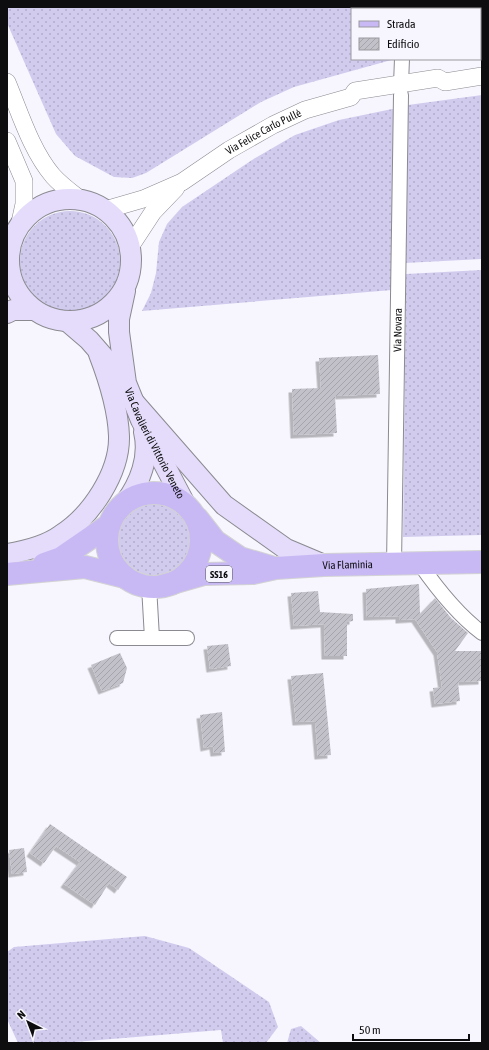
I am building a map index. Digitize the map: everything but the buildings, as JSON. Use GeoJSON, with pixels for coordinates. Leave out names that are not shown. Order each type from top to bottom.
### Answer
{"type":"FeatureCollection","features":[{"type":"Feature","properties":{"kind":"main road"},"geometry":{"type":"LineString","coordinates":[[126,383],[119,319],[127,282],[131,259],[130,247],[121,226],[104,210],[81,200],[70,199],[46,204],[35,210],[18,227],[11,245],[8,266],[19,295],[34,310],[56,320],[68,322],[90,318],[108,308],[116,301],[127,282]]}},
{"type":"Feature","properties":{"kind":"main road"},"geometry":{"type":"LineString","coordinates":[[7,313],[13,310],[34,310]]}},
{"type":"Feature","properties":{"kind":"main road"},"geometry":{"type":"LineString","coordinates":[[68,322],[89,340],[99,354],[126,383]]}},
{"type":"Feature","properties":{"kind":"main road"},"geometry":{"type":"LineString","coordinates":[[9,568],[25,552],[61,536],[87,513],[107,484],[114,464],[119,438],[113,397],[99,354]]}},
{"type":"Feature","properties":{"kind":"main road","name":"Via Cavalieri di Vittorio Veneto"},"geometry":{"type":"LineString","coordinates":[[126,383],[141,420],[188,508]]}},
{"type":"Feature","properties":{"kind":"main road"},"geometry":{"type":"LineString","coordinates":[[133,401],[224,505],[286,549],[324,565]]}},
{"type":"Feature","properties":{"kind":"main road"},"geometry":{"type":"LineString","coordinates":[[125,577],[114,565],[110,557],[107,541],[109,525],[118,509],[136,488],[145,457],[146,440],[141,420]]}},
{"type":"Feature","properties":{"kind":"main road"},"geometry":{"type":"LineString","coordinates":[[9,568],[84,567],[125,577],[137,583],[156,586],[180,579],[193,565],[197,557],[200,543],[200,529],[188,508],[169,495],[160,493],[142,494],[125,502]]}},
{"type":"Feature","properties":{"kind":"main road","name":"Via Flaminia"},"geometry":{"type":"LineString","coordinates":[[188,508],[215,541],[240,558],[276,568]]}},
{"type":"Feature","properties":{"kind":"main road"},"geometry":{"type":"LineString","coordinates":[[9,568],[61,558],[109,525]]}},
{"type":"Feature","properties":{"kind":"main road","name":"Via Flaminia"},"geometry":{"type":"LineString","coordinates":[[156,586],[204,574],[253,573],[276,568],[324,565],[482,562]]}},
{"type":"Feature","properties":{"kind":"street","name":"Via Novara"},"geometry":{"type":"LineString","coordinates":[[394,564],[402,60]]}},
{"type":"Feature","properties":{"kind":"street","name":"Via Felice Carlo Pullè"},"geometry":{"type":"LineString","coordinates":[[104,210],[143,199],[182,182],[229,150],[273,125],[305,110],[351,97],[355,91],[401,89],[438,78],[445,82],[482,76]]}},
{"type":"Feature","properties":{"kind":"street"},"geometry":{"type":"LineString","coordinates":[[7,82],[38,153],[54,176],[81,200]]}},
{"type":"Feature","properties":{"kind":"street"},"geometry":{"type":"LineString","coordinates":[[7,141],[24,181],[24,204],[18,227]]}},
{"type":"Feature","properties":{"kind":"street","name":"Via Felice Carlo Pullè"},"geometry":{"type":"LineString","coordinates":[[130,247],[152,212],[182,182]]}},
{"type":"Feature","properties":{"kind":"street"},"geometry":{"type":"LineString","coordinates":[[420,564],[437,588],[465,620],[482,633]]}},
{"type":"Feature","properties":{"kind":"street"},"geometry":{"type":"LineString","coordinates":[[152,638],[156,586]]}},
{"type":"Feature","properties":{"kind":"street"},"geometry":{"type":"LineString","coordinates":[[117,638],[187,638]]}},
{"type":"Feature","properties":{"kind":"shaded area"},"geometry":{"type":"Polygon","coordinates":[[[7,7],[396,7],[351,8],[351,60],[391,60],[294,87],[261,102],[146,173],[132,178],[114,177],[75,156],[56,134],[7,23],[7,7]]]}},
{"type":"Feature","properties":{"kind":"shaded area"},"geometry":{"type":"Polygon","coordinates":[[[482,95],[482,259],[405,263],[408,105],[482,95]]]}},
{"type":"Feature","properties":{"kind":"shaded area"},"geometry":{"type":"Polygon","coordinates":[[[397,108],[392,290],[142,311],[151,293],[156,273],[159,242],[167,224],[182,207],[252,160],[295,135],[339,120],[397,108]]]}},
{"type":"Feature","properties":{"kind":"shaded area"},"geometry":{"type":"Polygon","coordinates":[[[70,211],[89,215],[105,226],[116,242],[120,261],[116,280],[105,296],[89,307],[70,311],[51,307],[35,296],[24,280],[20,261],[24,242],[35,226],[51,215],[70,211]]]}},
{"type":"Feature","properties":{"kind":"shaded area"},"geometry":{"type":"Polygon","coordinates":[[[482,270],[482,535],[403,537],[406,274],[482,270]]]}},
{"type":"Feature","properties":{"kind":"shaded area"},"geometry":{"type":"Polygon","coordinates":[[[154,504],[174,510],[184,520],[190,540],[184,560],[174,570],[154,576],[134,570],[124,560],[118,540],[124,520],[134,510],[154,504]]]}},
{"type":"Feature","properties":{"kind":"shaded area"},"geometry":{"type":"Polygon","coordinates":[[[145,936],[189,948],[269,1002],[278,1027],[266,1043],[223,1043],[221,1030],[63,1043],[18,1043],[7,1019],[7,952],[14,947],[145,936]]]}},
{"type":"Feature","properties":{"kind":"shaded area"},"geometry":{"type":"Polygon","coordinates":[[[301,1026],[321,1043],[287,1043],[291,1029],[301,1026]]]}}]}
